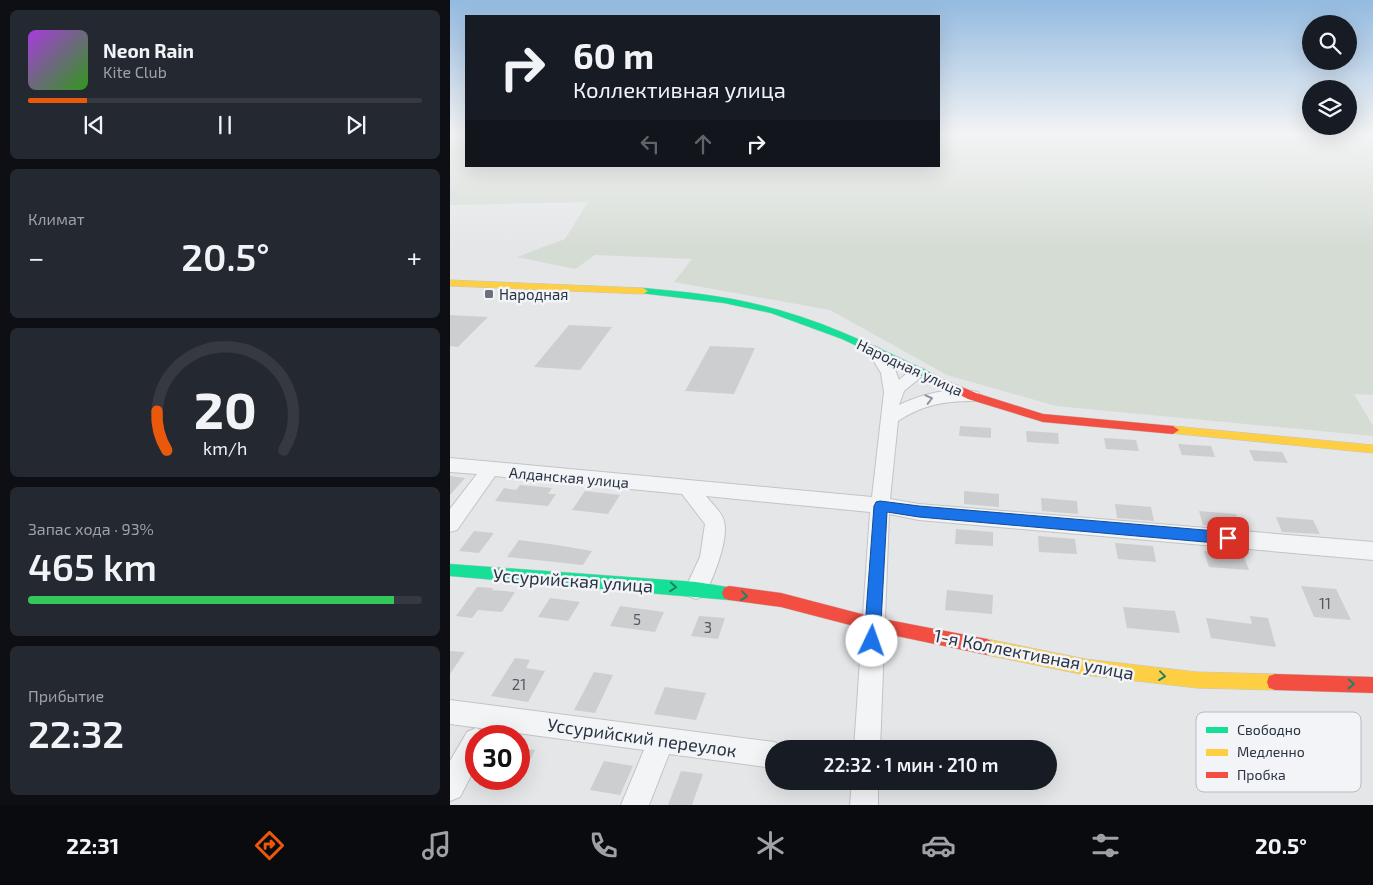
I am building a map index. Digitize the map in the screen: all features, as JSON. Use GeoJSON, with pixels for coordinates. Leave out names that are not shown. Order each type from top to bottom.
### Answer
{"type":"FeatureCollection","features":[{"type":"Feature","properties":{"kind":"street","name":"Народная улица"},"geometry":{"type":"LineString","coordinates":[[450,284],[620,289],[677,294],[741,303],[796,318],[874,350],[972,396],[1044,418],[1373,449]]}},
{"type":"Feature","properties":{"kind":"street"},"geometry":{"type":"LineString","coordinates":[[867,740],[880,506],[893,386],[890,373],[884,361],[874,350]]}},
{"type":"Feature","properties":{"kind":"street"},"geometry":{"type":"LineString","coordinates":[[892,399],[898,388],[919,372]]}},
{"type":"Feature","properties":{"kind":"street"},"geometry":{"type":"LineString","coordinates":[[890,418],[907,407],[927,399],[949,395],[972,396]]}},
{"type":"Feature","properties":{"kind":"street","name":"Алданская улица"},"geometry":{"type":"LineString","coordinates":[[450,465],[880,506],[919,512],[1373,551]]}},
{"type":"Feature","properties":{"kind":"street"},"geometry":{"type":"LineString","coordinates":[[450,524],[490,470]]}},
{"type":"Feature","properties":{"kind":"street"},"geometry":{"type":"LineString","coordinates":[[688,488],[700,500],[714,522],[712,552],[705,575],[696,589]]}},
{"type":"Feature","properties":{"kind":"street","name":"Уссурийская улица"},"geometry":{"type":"LineString","coordinates":[[450,570],[696,589],[781,600],[873,624]]}},
{"type":"Feature","properties":{"kind":"street","name":"1-я Коллективная улица"},"geometry":{"type":"LineString","coordinates":[[873,624],[1085,667],[1197,680],[1373,685]]}},
{"type":"Feature","properties":{"kind":"street","name":"Уссурийский переулок"},"geometry":{"type":"LineString","coordinates":[[450,712],[482,725]]}},
{"type":"Feature","properties":{"kind":"street","name":"Уссурийский переулок"},"geometry":{"type":"LineString","coordinates":[[530,730],[661,741],[765,754]]}},
{"type":"Feature","properties":{"kind":"street"},"geometry":{"type":"LineString","coordinates":[[635,805],[661,741]]}},
{"type":"Feature","properties":{"kind":"street"},"geometry":{"type":"LineString","coordinates":[[450,786],[465,760]]}},
{"type":"Feature","properties":{"kind":"street"},"geometry":{"type":"LineString","coordinates":[[864,805],[865,790]]}},
{"type":"Feature","properties":{"kind":"shaded area"},"geometry":{"type":"Polygon","coordinates":[[[450,173],[1373,173],[1373,395],[1354,394],[1373,426],[1373,436],[1056,406],[947,375],[830,310],[674,282],[692,259],[595,255],[575,269],[517,257],[565,239],[588,202],[450,205],[450,173]]]}},
{"type":"Feature","properties":{"kind":"building"},"geometry":{"type":"Polygon","coordinates":[[[450,315],[488,317],[458,347],[450,346],[450,315]]]}},
{"type":"Feature","properties":{"kind":"building"},"geometry":{"type":"Polygon","coordinates":[[[569,325],[612,327],[580,370],[534,367],[569,325]]]}},
{"type":"Feature","properties":{"kind":"building"},"geometry":{"type":"Polygon","coordinates":[[[710,346],[755,348],[734,394],[685,391],[710,346]]]}},
{"type":"Feature","properties":{"kind":"building"},"geometry":{"type":"Polygon","coordinates":[[[960,426],[991,428],[991,438],[959,436],[960,426]]]}},
{"type":"Feature","properties":{"kind":"building"},"geometry":{"type":"Polygon","coordinates":[[[1026,431],[1058,433],[1059,444],[1027,442],[1026,431]]]}},
{"type":"Feature","properties":{"kind":"building"},"geometry":{"type":"Polygon","coordinates":[[[1104,438],[1136,440],[1139,451],[1106,449],[1104,438]]]}},
{"type":"Feature","properties":{"kind":"building"},"geometry":{"type":"Polygon","coordinates":[[[1178,444],[1211,446],[1215,457],[1182,455],[1178,444]]]}},
{"type":"Feature","properties":{"kind":"building"},"geometry":{"type":"Polygon","coordinates":[[[1249,450],[1282,452],[1288,463],[1254,461],[1249,450]]]}},
{"type":"Feature","properties":{"kind":"building"},"geometry":{"type":"Polygon","coordinates":[[[450,476],[465,478],[450,495],[450,476]]]}},
{"type":"Feature","properties":{"kind":"building"},"geometry":{"type":"Polygon","coordinates":[[[520,485],[552,488],[548,494],[556,494],[548,506],[495,501],[504,488],[516,490],[520,485]]]}},
{"type":"Feature","properties":{"kind":"building"},"geometry":{"type":"Polygon","coordinates":[[[585,491],[620,495],[608,514],[572,510],[585,491]]]}},
{"type":"Feature","properties":{"kind":"building"},"geometry":{"type":"Polygon","coordinates":[[[964,491],[999,494],[999,507],[964,504],[964,491]]]}},
{"type":"Feature","properties":{"kind":"building"},"geometry":{"type":"Polygon","coordinates":[[[1041,498],[1077,501],[1078,514],[1042,511],[1041,498]]]}},
{"type":"Feature","properties":{"kind":"building"},"geometry":{"type":"Polygon","coordinates":[[[1115,504],[1151,507],[1154,521],[1117,518],[1115,504]]]}},
{"type":"Feature","properties":{"kind":"building"},"geometry":{"type":"Polygon","coordinates":[[[1199,511],[1236,514],[1241,528],[1203,525],[1199,511]]]}},
{"type":"Feature","properties":{"kind":"building"},"geometry":{"type":"Polygon","coordinates":[[[1276,517],[1313,520],[1320,534],[1282,532],[1276,517]]]}},
{"type":"Feature","properties":{"kind":"building"},"geometry":{"type":"Polygon","coordinates":[[[956,529],[993,532],[993,546],[955,544],[956,529]]]}},
{"type":"Feature","properties":{"kind":"building"},"geometry":{"type":"Polygon","coordinates":[[[474,531],[494,533],[479,553],[459,551],[474,531]]]}},
{"type":"Feature","properties":{"kind":"building"},"geometry":{"type":"Polygon","coordinates":[[[1038,536],[1075,539],[1077,554],[1039,552],[1038,536]]]}},
{"type":"Feature","properties":{"kind":"building"},"geometry":{"type":"Polygon","coordinates":[[[519,540],[592,551],[583,565],[507,557],[519,540]]]}},
{"type":"Feature","properties":{"kind":"building"},"geometry":{"type":"Polygon","coordinates":[[[1115,543],[1153,546],[1156,562],[1118,559],[1115,543]]]}},
{"type":"Feature","properties":{"kind":"building"},"geometry":{"type":"Polygon","coordinates":[[[1204,551],[1243,554],[1249,570],[1209,567],[1204,551]]]}},
{"type":"Feature","properties":{"kind":"building"},"geometry":{"type":"Polygon","coordinates":[[[1301,586],[1336,589],[1351,620],[1314,617],[1301,586]]]}},
{"type":"Feature","properties":{"kind":"building"},"geometry":{"type":"Polygon","coordinates":[[[477,587],[515,592],[502,612],[478,610],[472,618],[456,616],[477,587]]]}},
{"type":"Feature","properties":{"kind":"building"},"geometry":{"type":"Polygon","coordinates":[[[947,590],[993,595],[992,614],[945,610],[947,590]]]}},
{"type":"Feature","properties":{"kind":"building"},"geometry":{"type":"Polygon","coordinates":[[[550,598],[580,602],[568,621],[538,617],[550,598]]]}},
{"type":"Feature","properties":{"kind":"building"},"geometry":{"type":"Polygon","coordinates":[[[620,606],[664,612],[655,632],[610,626],[620,606]]]}},
{"type":"Feature","properties":{"kind":"building"},"geometry":{"type":"Polygon","coordinates":[[[1123,607],[1175,611],[1180,633],[1127,628],[1123,607]]]}},
{"type":"Feature","properties":{"kind":"building"},"geometry":{"type":"Polygon","coordinates":[[[699,616],[725,618],[718,639],[691,636],[699,616]]]}},
{"type":"Feature","properties":{"kind":"building"},"geometry":{"type":"Polygon","coordinates":[[[1250,616],[1268,618],[1276,647],[1211,638],[1206,618],[1252,624],[1250,616]]]}},
{"type":"Feature","properties":{"kind":"building"},"geometry":{"type":"Polygon","coordinates":[[[450,651],[465,652],[450,674],[450,651]]]}},
{"type":"Feature","properties":{"kind":"building"},"geometry":{"type":"Polygon","coordinates":[[[515,658],[530,660],[526,668],[545,671],[528,702],[491,696],[515,658]]]}},
{"type":"Feature","properties":{"kind":"building"},"geometry":{"type":"Polygon","coordinates":[[[594,672],[613,675],[595,713],[574,710],[594,672]]]}},
{"type":"Feature","properties":{"kind":"building"},"geometry":{"type":"Polygon","coordinates":[[[665,687],[706,693],[696,720],[654,714],[665,687]]]}},
{"type":"Feature","properties":{"kind":"building"},"geometry":{"type":"Polygon","coordinates":[[[530,749],[535,750],[530,760],[530,749]]]}},
{"type":"Feature","properties":{"kind":"building"},"geometry":{"type":"Polygon","coordinates":[[[604,761],[633,766],[620,795],[590,790],[604,761]]]}},
{"type":"Feature","properties":{"kind":"building"},"geometry":{"type":"Polygon","coordinates":[[[681,771],[703,774],[692,805],[668,805],[681,771]]]}},
{"type":"Feature","properties":{"kind":"traffic: fast"},"geometry":{"type":"LineString","coordinates":[[643,291],[724,300],[775,311],[846,337],[938,380]]}},
{"type":"Feature","properties":{"kind":"traffic: fast"},"geometry":{"type":"LineString","coordinates":[[450,570],[729,593]]}},
{"type":"Feature","properties":{"kind":"traffic: slow"},"geometry":{"type":"LineString","coordinates":[[450,283],[643,291]]}},
{"type":"Feature","properties":{"kind":"traffic: slow"},"geometry":{"type":"LineString","coordinates":[[1173,430],[1373,449]]}},
{"type":"Feature","properties":{"kind":"traffic: slow"},"geometry":{"type":"LineString","coordinates":[[987,647],[1085,667],[1197,680],[1275,682]]}},
{"type":"Feature","properties":{"kind":"traffic: jam"},"geometry":{"type":"LineString","coordinates":[[938,380],[972,396],[1043,418],[1173,430]]}},
{"type":"Feature","properties":{"kind":"traffic: jam"},"geometry":{"type":"LineString","coordinates":[[729,593],[781,600],[873,624],[987,647]]}},
{"type":"Feature","properties":{"kind":"traffic: jam"},"geometry":{"type":"LineString","coordinates":[[1275,682],[1373,685]]}},
{"type":"Feature","properties":{"kind":"place","name":"Народная"},"geometry":{"type":"Point","coordinates":[489,294]}},
{"type":"Feature","properties":{"kind":"route"},"geometry":{"type":"LineString","coordinates":[[872,641],[880,506],[905,508],[919,512],[1228,538]]}}]}
